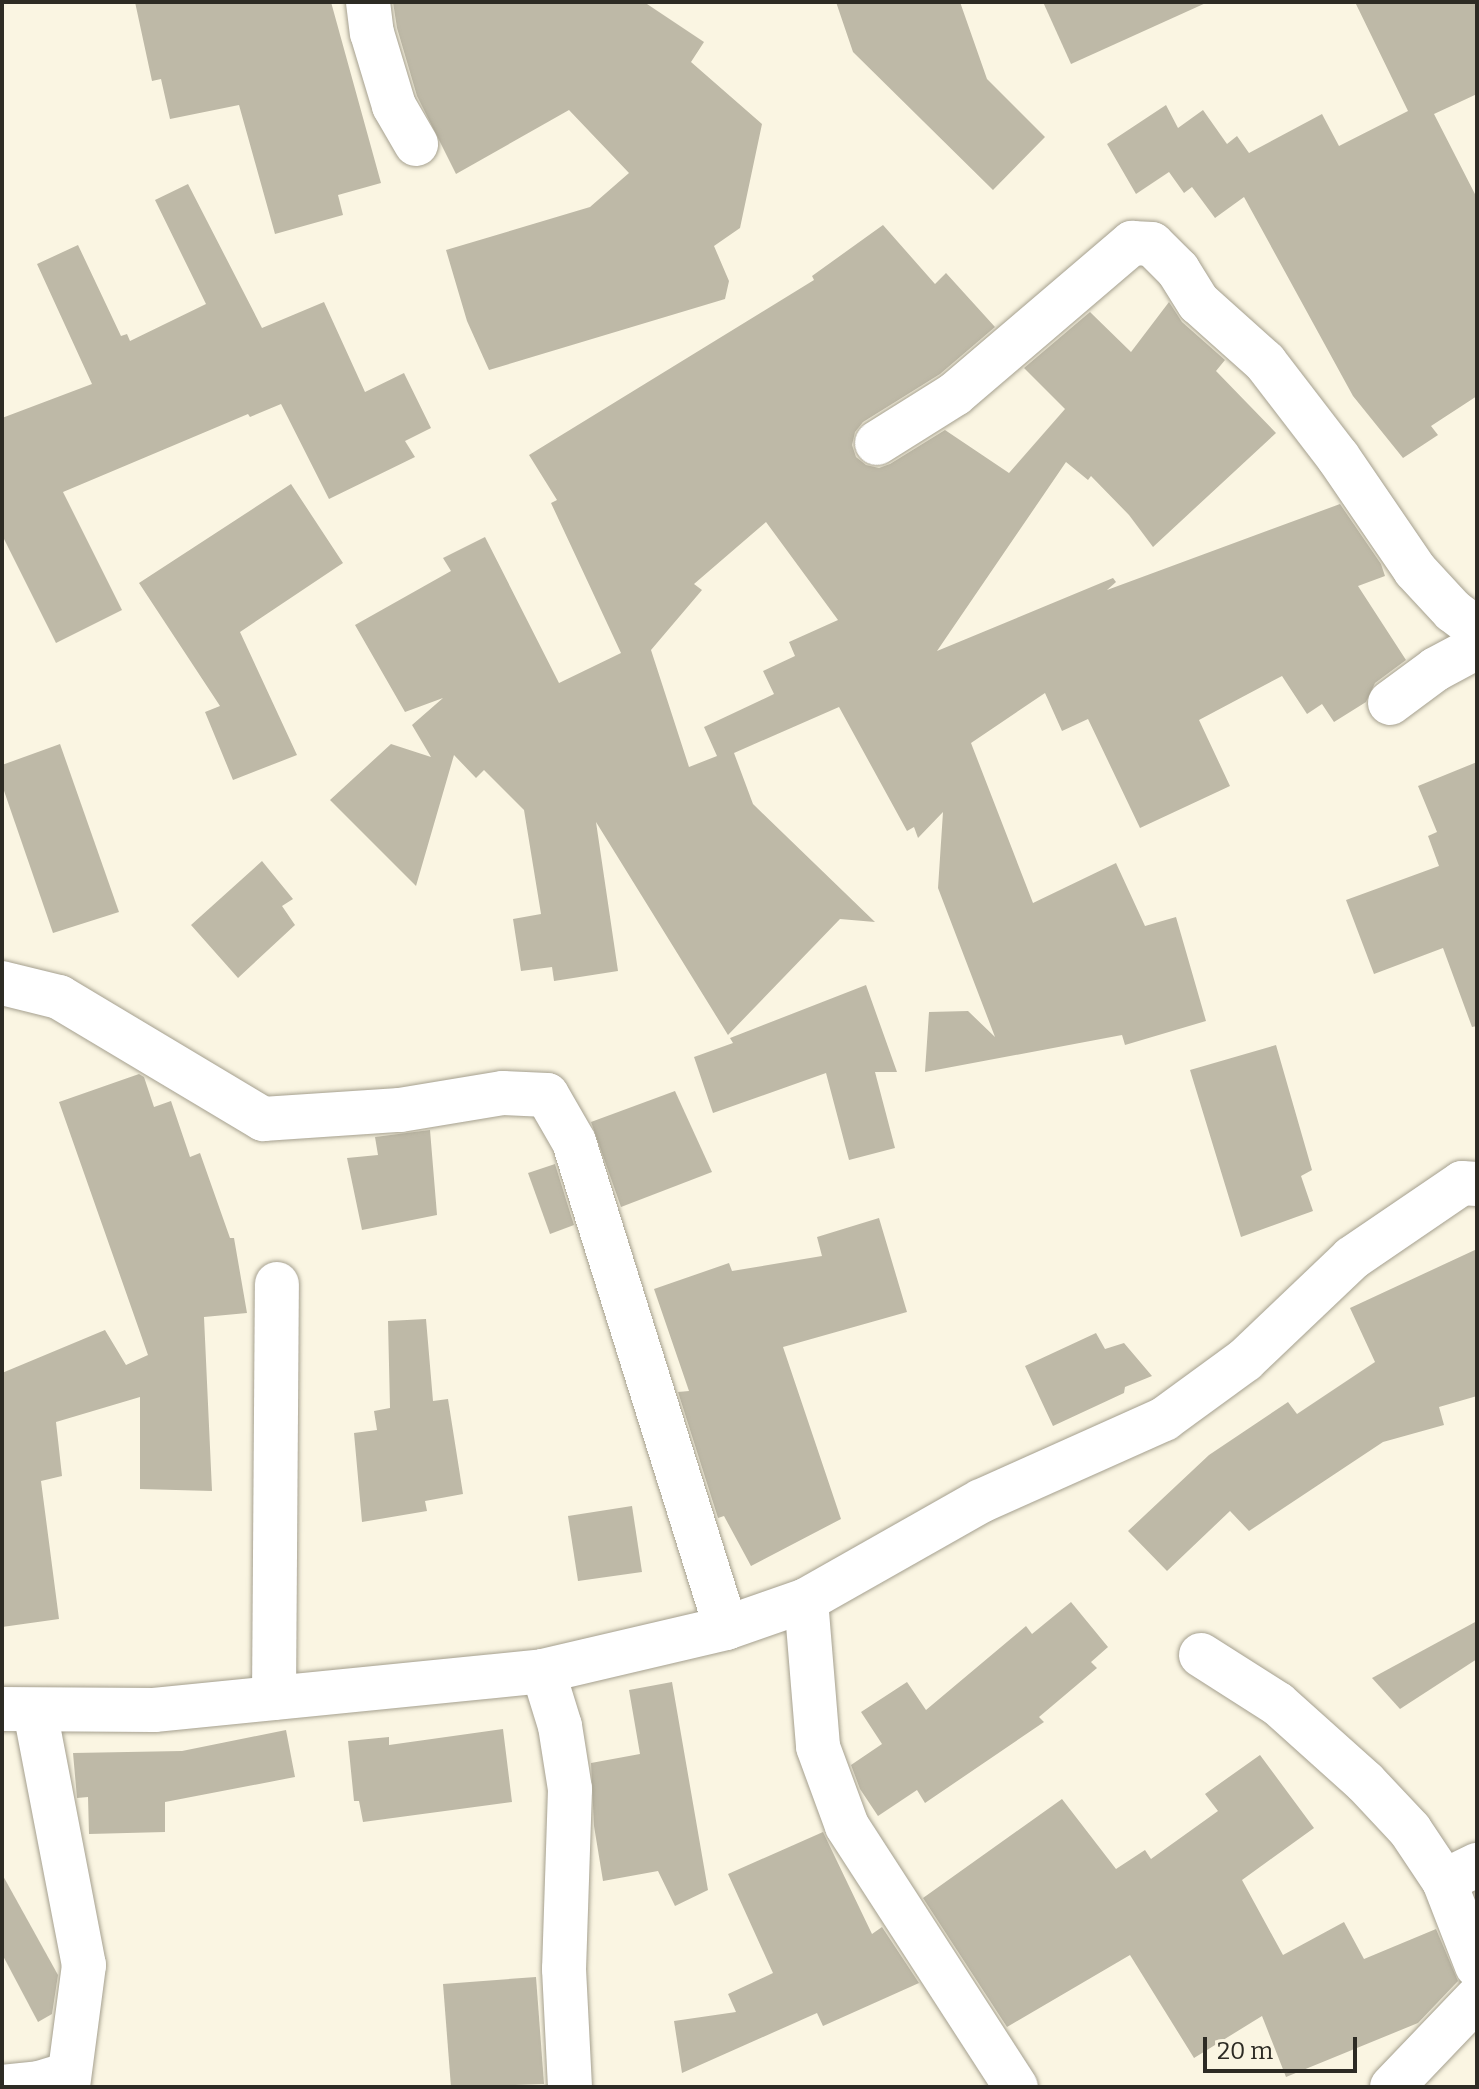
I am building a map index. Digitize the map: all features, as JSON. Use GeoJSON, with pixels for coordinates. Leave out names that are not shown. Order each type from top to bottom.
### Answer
{"type":"FeatureCollection","features":[{"type":"Feature","properties":{"kind":"street"},"geometry":{"type":"LineString","coordinates":[[368,2],[372,33],[394,106],[416,144]]}},
{"type":"Feature","properties":{"kind":"street"},"geometry":{"type":"LineString","coordinates":[[877,443],[955,394],[1132,243],[1152,244],[1178,270],[1199,303],[1265,362],[1338,457],[1415,570],[1453,611],[1477,629]]}},
{"type":"Feature","properties":{"kind":"street"},"geometry":{"type":"LineString","coordinates":[[1390,703],[1436,669],[1477,647]]}},
{"type":"Feature","properties":{"kind":"street"},"geometry":{"type":"LineString","coordinates":[[2,983],[59,997],[263,1119],[400,1110],[503,1093],[547,1095],[574,1142],[726,1628]]}},
{"type":"Feature","properties":{"kind":"street"},"geometry":{"type":"LineString","coordinates":[[2,2087],[68,2080],[84,1965],[19,1710],[154,1710],[543,1671],[726,1628],[806,1600],[981,1501],[1164,1419],[1245,1360],[1352,1258],[1462,1183],[1477,1184]]}},
{"type":"Feature","properties":{"kind":"street"},"geometry":{"type":"LineString","coordinates":[[274,1698],[277,1284]]}},
{"type":"Feature","properties":{"kind":"street"},"geometry":{"type":"LineString","coordinates":[[806,1600],[818,1747],[847,1826],[1016,2087]]}},
{"type":"Feature","properties":{"kind":"street"},"geometry":{"type":"LineString","coordinates":[[1201,1655],[1278,1704],[1365,1782],[1410,1830],[1461,1873],[1477,1966]]}},
{"type":"Feature","properties":{"kind":"street"},"geometry":{"type":"LineString","coordinates":[[543,1671],[560,1726],[570,1789],[564,1969],[570,2087]]}},
{"type":"Feature","properties":{"kind":"street"},"geometry":{"type":"LineString","coordinates":[[1392,2087],[1477,1998]]}},
{"type":"Feature","properties":{"kind":"building"},"geometry":{"type":"Polygon","coordinates":[[[135,2],[331,2],[381,183],[338,195],[343,215],[275,234],[239,105],[170,119],[161,79],[152,81],[135,2]]]}},
{"type":"Feature","properties":{"kind":"building"},"geometry":{"type":"Polygon","coordinates":[[[393,2],[644,2],[704,42],[691,62],[762,124],[740,228],[714,246],[729,281],[725,299],[489,370],[467,321],[446,250],[590,207],[629,173],[569,110],[456,174],[417,96],[397,28],[393,2]]]}},
{"type":"Feature","properties":{"kind":"building"},"geometry":{"type":"Polygon","coordinates":[[[836,2],[960,2],[987,79],[1045,137],[993,190],[853,52],[836,2]]]}},
{"type":"Feature","properties":{"kind":"building"},"geometry":{"type":"Polygon","coordinates":[[[1043,2],[1208,2],[1071,64],[1043,2]]]}},
{"type":"Feature","properties":{"kind":"building"},"geometry":{"type":"Polygon","coordinates":[[[1355,2],[1477,2],[1477,94],[1434,114],[1477,198],[1477,396],[1431,426],[1438,435],[1403,458],[1353,396],[1244,197],[1215,218],[1192,187],[1184,193],[1169,172],[1136,194],[1107,144],[1166,105],[1178,128],[1203,110],[1227,144],[1237,136],[1249,153],[1322,114],[1339,146],[1408,111],[1355,2]]]}},
{"type":"Feature","properties":{"kind":"building"},"geometry":{"type":"Polygon","coordinates":[[[188,184],[262,328],[324,302],[365,392],[404,373],[431,428],[405,441],[415,457],[329,499],[281,404],[250,417],[248,414],[63,492],[122,610],[56,643],[2,535],[2,418],[92,384],[37,264],[78,245],[121,336],[127,334],[130,341],[206,304],[155,200],[188,184]]]}},
{"type":"Feature","properties":{"kind":"building"},"geometry":{"type":"Polygon","coordinates":[[[883,225],[935,284],[946,273],[995,327],[940,374],[863,422],[855,432],[852,445],[856,457],[866,465],[879,468],[890,464],[945,430],[1009,473],[1065,409],[1024,368],[1090,312],[1131,352],[1169,302],[1182,322],[1225,360],[1216,371],[1276,433],[1153,547],[1129,515],[1091,476],[1088,480],[1066,462],[937,651],[1113,578],[1116,582],[1107,590],[1340,504],[1381,564],[1385,576],[1358,586],[1406,660],[1375,683],[1366,702],[1334,722],[1322,704],[1307,714],[1282,676],[1199,720],[1230,786],[1140,828],[1088,719],[1062,731],[1045,693],[971,743],[1033,903],[1116,863],[1145,926],[1176,917],[1206,1021],[1125,1045],[1122,1035],[925,1072],[929,1012],[968,1011],[995,1037],[938,888],[943,812],[918,838],[914,827],[907,831],[839,707],[734,753],[753,804],[875,922],[840,919],[728,1035],[596,822],[618,971],[554,981],[552,967],[521,971],[513,919],[541,914],[524,810],[484,770],[476,778],[454,755],[416,886],[330,800],[391,744],[431,757],[412,725],[443,698],[405,712],[355,625],[451,571],[443,558],[485,537],[559,683],[621,653],[551,503],[557,500],[529,455],[814,280],[812,276],[883,225]],[[766,522],[694,584],[702,590],[651,650],[689,767],[717,756],[704,727],[774,694],[763,671],[795,656],[789,642],[838,620],[766,522]]]}},
{"type":"Feature","properties":{"kind":"building"},"geometry":{"type":"Polygon","coordinates":[[[291,484],[343,563],[240,632],[297,755],[233,780],[205,712],[220,706],[139,583],[291,484]]]}},
{"type":"Feature","properties":{"kind":"building"},"geometry":{"type":"Polygon","coordinates":[[[60,744],[119,912],[53,933],[2,785],[2,765],[60,744]]]}},
{"type":"Feature","properties":{"kind":"building"},"geometry":{"type":"Polygon","coordinates":[[[1477,762],[1477,1026],[1472,1027],[1443,948],[1374,974],[1346,900],[1439,866],[1428,836],[1437,832],[1418,786],[1477,762]]]}},
{"type":"Feature","properties":{"kind":"building"},"geometry":{"type":"Polygon","coordinates":[[[262,861],[293,899],[282,906],[295,925],[238,978],[191,925],[262,861]]]}},
{"type":"Feature","properties":{"kind":"building"},"geometry":{"type":"Polygon","coordinates":[[[866,985],[897,1072],[875,1072],[895,1148],[849,1160],[826,1073],[713,1113],[694,1057],[733,1043],[730,1038],[866,985]]]}},
{"type":"Feature","properties":{"kind":"building"},"geometry":{"type":"Polygon","coordinates":[[[1276,1045],[1312,1170],[1301,1176],[1313,1211],[1241,1237],[1190,1070],[1276,1045]]]}},
{"type":"Feature","properties":{"kind":"building"},"geometry":{"type":"Polygon","coordinates":[[[139,1074],[144,1077],[154,1107],[171,1101],[190,1157],[200,1153],[230,1238],[234,1238],[247,1313],[204,1317],[212,1491],[140,1489],[140,1397],[56,1422],[62,1476],[41,1481],[59,1619],[2,1627],[2,1373],[105,1330],[126,1365],[148,1355],[59,1102],[139,1074]]]}},
{"type":"Feature","properties":{"kind":"building"},"geometry":{"type":"Polygon","coordinates":[[[675,1091],[712,1172],[621,1207],[591,1122],[675,1091]]]}},
{"type":"Feature","properties":{"kind":"building"},"geometry":{"type":"Polygon","coordinates":[[[430,1130],[437,1215],[362,1230],[347,1158],[378,1155],[375,1137],[430,1130]]]}},
{"type":"Feature","properties":{"kind":"building"},"geometry":{"type":"Polygon","coordinates":[[[555,1164],[574,1225],[550,1234],[528,1173],[555,1164]]]}},
{"type":"Feature","properties":{"kind":"building"},"geometry":{"type":"Polygon","coordinates":[[[879,1218],[907,1312],[783,1347],[841,1519],[751,1566],[724,1516],[718,1518],[678,1392],[689,1391],[654,1289],[729,1263],[732,1271],[822,1256],[817,1237],[879,1218]]]}},
{"type":"Feature","properties":{"kind":"building"},"geometry":{"type":"Polygon","coordinates":[[[1477,1249],[1477,1396],[1439,1407],[1444,1425],[1383,1442],[1249,1531],[1230,1511],[1167,1571],[1128,1531],[1209,1455],[1288,1402],[1297,1414],[1375,1362],[1350,1308],[1477,1249]]]}},
{"type":"Feature","properties":{"kind":"building"},"geometry":{"type":"Polygon","coordinates":[[[426,1319],[433,1401],[448,1399],[463,1494],[425,1501],[427,1511],[362,1522],[354,1433],[377,1430],[374,1411],[390,1408],[388,1321],[426,1319]]]}},
{"type":"Feature","properties":{"kind":"building"},"geometry":{"type":"Polygon","coordinates":[[[1096,1333],[1105,1349],[1124,1343],[1152,1376],[1125,1387],[1124,1393],[1053,1426],[1025,1366],[1096,1333]]]}},
{"type":"Feature","properties":{"kind":"building"},"geometry":{"type":"Polygon","coordinates":[[[632,1506],[642,1572],[578,1581],[568,1516],[632,1506]]]}},
{"type":"Feature","properties":{"kind":"building"},"geometry":{"type":"Polygon","coordinates":[[[1071,1602],[1108,1647],[1091,1662],[1097,1668],[1039,1717],[1044,1722],[925,1803],[917,1790],[878,1816],[860,1789],[851,1765],[882,1744],[861,1712],[907,1682],[926,1710],[1026,1626],[1032,1634],[1071,1602]]]}},
{"type":"Feature","properties":{"kind":"building"},"geometry":{"type":"Polygon","coordinates":[[[1477,1621],[1477,1659],[1400,1709],[1372,1678],[1477,1621]]]}},
{"type":"Feature","properties":{"kind":"building"},"geometry":{"type":"Polygon","coordinates":[[[672,1682],[708,1890],[675,1906],[658,1871],[603,1881],[594,1826],[591,1763],[640,1754],[629,1690],[672,1682]]]}},
{"type":"Feature","properties":{"kind":"building"},"geometry":{"type":"Polygon","coordinates":[[[503,1729],[512,1802],[363,1822],[359,1801],[354,1801],[348,1741],[389,1737],[389,1745],[503,1729]]]}},
{"type":"Feature","properties":{"kind":"building"},"geometry":{"type":"Polygon","coordinates":[[[286,1730],[295,1777],[165,1802],[165,1832],[89,1834],[88,1797],[77,1798],[73,1753],[182,1751],[286,1730]]]}},
{"type":"Feature","properties":{"kind":"building"},"geometry":{"type":"Polygon","coordinates":[[[1260,1755],[1314,1828],[1242,1880],[1283,1955],[1344,1922],[1364,1959],[1436,1929],[1458,1981],[1418,2023],[1286,2077],[1262,2016],[1194,2058],[1130,1955],[1007,2027],[923,1898],[1062,1799],[1116,1869],[1145,1850],[1151,1859],[1218,1811],[1205,1794],[1260,1755]]]}},
{"type":"Feature","properties":{"kind":"building"},"geometry":{"type":"Polygon","coordinates":[[[823,1832],[872,1934],[882,1927],[919,1983],[823,2026],[817,2013],[682,2073],[674,2021],[736,2012],[728,1994],[773,1973],[728,1874],[823,1832]]]}},
{"type":"Feature","properties":{"kind":"building"},"geometry":{"type":"Polygon","coordinates":[[[2,1874],[58,1975],[52,2014],[38,2022],[2,1954],[2,1874]]]}},
{"type":"Feature","properties":{"kind":"building"},"geometry":{"type":"Polygon","coordinates":[[[536,1977],[544,2084],[451,2087],[443,1984],[536,1977]]]}}]}
